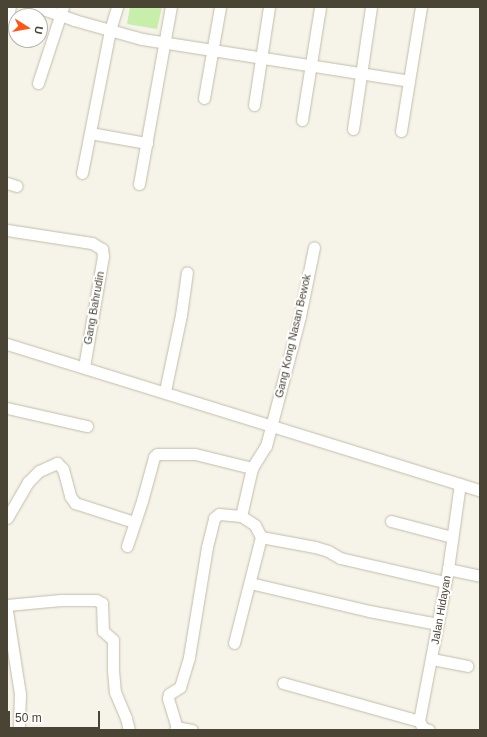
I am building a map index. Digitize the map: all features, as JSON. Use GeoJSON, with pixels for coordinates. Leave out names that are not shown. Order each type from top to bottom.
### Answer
{"type":"FeatureCollection","features":[{"type":"Feature","properties":{"kind":"street"},"geometry":{"type":"LineString","coordinates":[[7,18],[10,7]]}},
{"type":"Feature","properties":{"kind":"street"},"geometry":{"type":"LineString","coordinates":[[37,7],[62,11],[110,30],[142,39],[409,81]]}},
{"type":"Feature","properties":{"kind":"street"},"geometry":{"type":"LineString","coordinates":[[82,172],[110,30],[117,7]]}},
{"type":"Feature","properties":{"kind":"street"},"geometry":{"type":"LineString","coordinates":[[139,184],[148,143],[171,7]]}},
{"type":"Feature","properties":{"kind":"street"},"geometry":{"type":"LineString","coordinates":[[204,98],[220,7]]}},
{"type":"Feature","properties":{"kind":"street"},"geometry":{"type":"LineString","coordinates":[[254,106],[269,7]]}},
{"type":"Feature","properties":{"kind":"street"},"geometry":{"type":"LineString","coordinates":[[302,120],[320,7]]}},
{"type":"Feature","properties":{"kind":"street"},"geometry":{"type":"LineString","coordinates":[[353,129],[371,7]]}},
{"type":"Feature","properties":{"kind":"street"},"geometry":{"type":"LineString","coordinates":[[401,131],[421,7]]}},
{"type":"Feature","properties":{"kind":"street"},"geometry":{"type":"LineString","coordinates":[[38,83],[62,11]]}},
{"type":"Feature","properties":{"kind":"street"},"geometry":{"type":"LineString","coordinates":[[90,133],[148,143]]}},
{"type":"Feature","properties":{"kind":"street","name":"Gang Bahrudin"},"geometry":{"type":"LineString","coordinates":[[7,230],[85,242],[102,249],[103,256],[84,367]]}},
{"type":"Feature","properties":{"kind":"street","name":"Gang Kong Nasan Bewok"},"geometry":{"type":"LineString","coordinates":[[252,468],[266,446],[300,316],[314,247]]}},
{"type":"Feature","properties":{"kind":"street"},"geometry":{"type":"LineString","coordinates":[[165,391],[180,322],[187,272]]}},
{"type":"Feature","properties":{"kind":"street"},"geometry":{"type":"LineString","coordinates":[[7,344],[272,424],[480,490]]}},
{"type":"Feature","properties":{"kind":"street"},"geometry":{"type":"LineString","coordinates":[[7,408],[87,426]]}},
{"type":"Feature","properties":{"kind":"street"},"geometry":{"type":"LineString","coordinates":[[126,546],[142,501],[154,457],[157,454],[195,454],[252,468],[242,516]]}},
{"type":"Feature","properties":{"kind":"street"},"geometry":{"type":"LineString","coordinates":[[7,518],[28,482],[39,471],[57,463],[63,469],[70,496],[75,503],[134,522]]}},
{"type":"Feature","properties":{"kind":"street","name":"Jalan Hidayan"},"geometry":{"type":"LineString","coordinates":[[419,721],[448,569],[460,484]]}},
{"type":"Feature","properties":{"kind":"street"},"geometry":{"type":"LineString","coordinates":[[192,730],[176,729],[168,698],[169,694],[178,689],[187,664],[207,547],[214,518],[219,514],[242,516],[255,525],[261,537],[234,643]]}},
{"type":"Feature","properties":{"kind":"street"},"geometry":{"type":"LineString","coordinates":[[391,521],[452,537]]}},
{"type":"Feature","properties":{"kind":"street"},"geometry":{"type":"LineString","coordinates":[[261,537],[315,547],[328,551],[340,558],[445,582]]}},
{"type":"Feature","properties":{"kind":"street"},"geometry":{"type":"LineString","coordinates":[[448,569],[480,576]]}},
{"type":"Feature","properties":{"kind":"street"},"geometry":{"type":"LineString","coordinates":[[250,583],[369,611],[438,624]]}},
{"type":"Feature","properties":{"kind":"street"},"geometry":{"type":"LineString","coordinates":[[7,605],[61,600],[96,600],[101,602],[103,631],[113,640],[115,692],[126,718],[129,730]]}},
{"type":"Feature","properties":{"kind":"street"},"geometry":{"type":"LineString","coordinates":[[7,615],[20,694],[19,730]]}},
{"type":"Feature","properties":{"kind":"street"},"geometry":{"type":"LineString","coordinates":[[432,658],[467,666]]}},
{"type":"Feature","properties":{"kind":"street"},"geometry":{"type":"LineString","coordinates":[[283,683],[419,721],[423,728],[429,730]]}},
{"type":"Feature","properties":{"kind":"green space"},"geometry":{"type":"Polygon","coordinates":[[[130,7],[162,7],[157,29],[127,24],[130,7]]]}}]}
